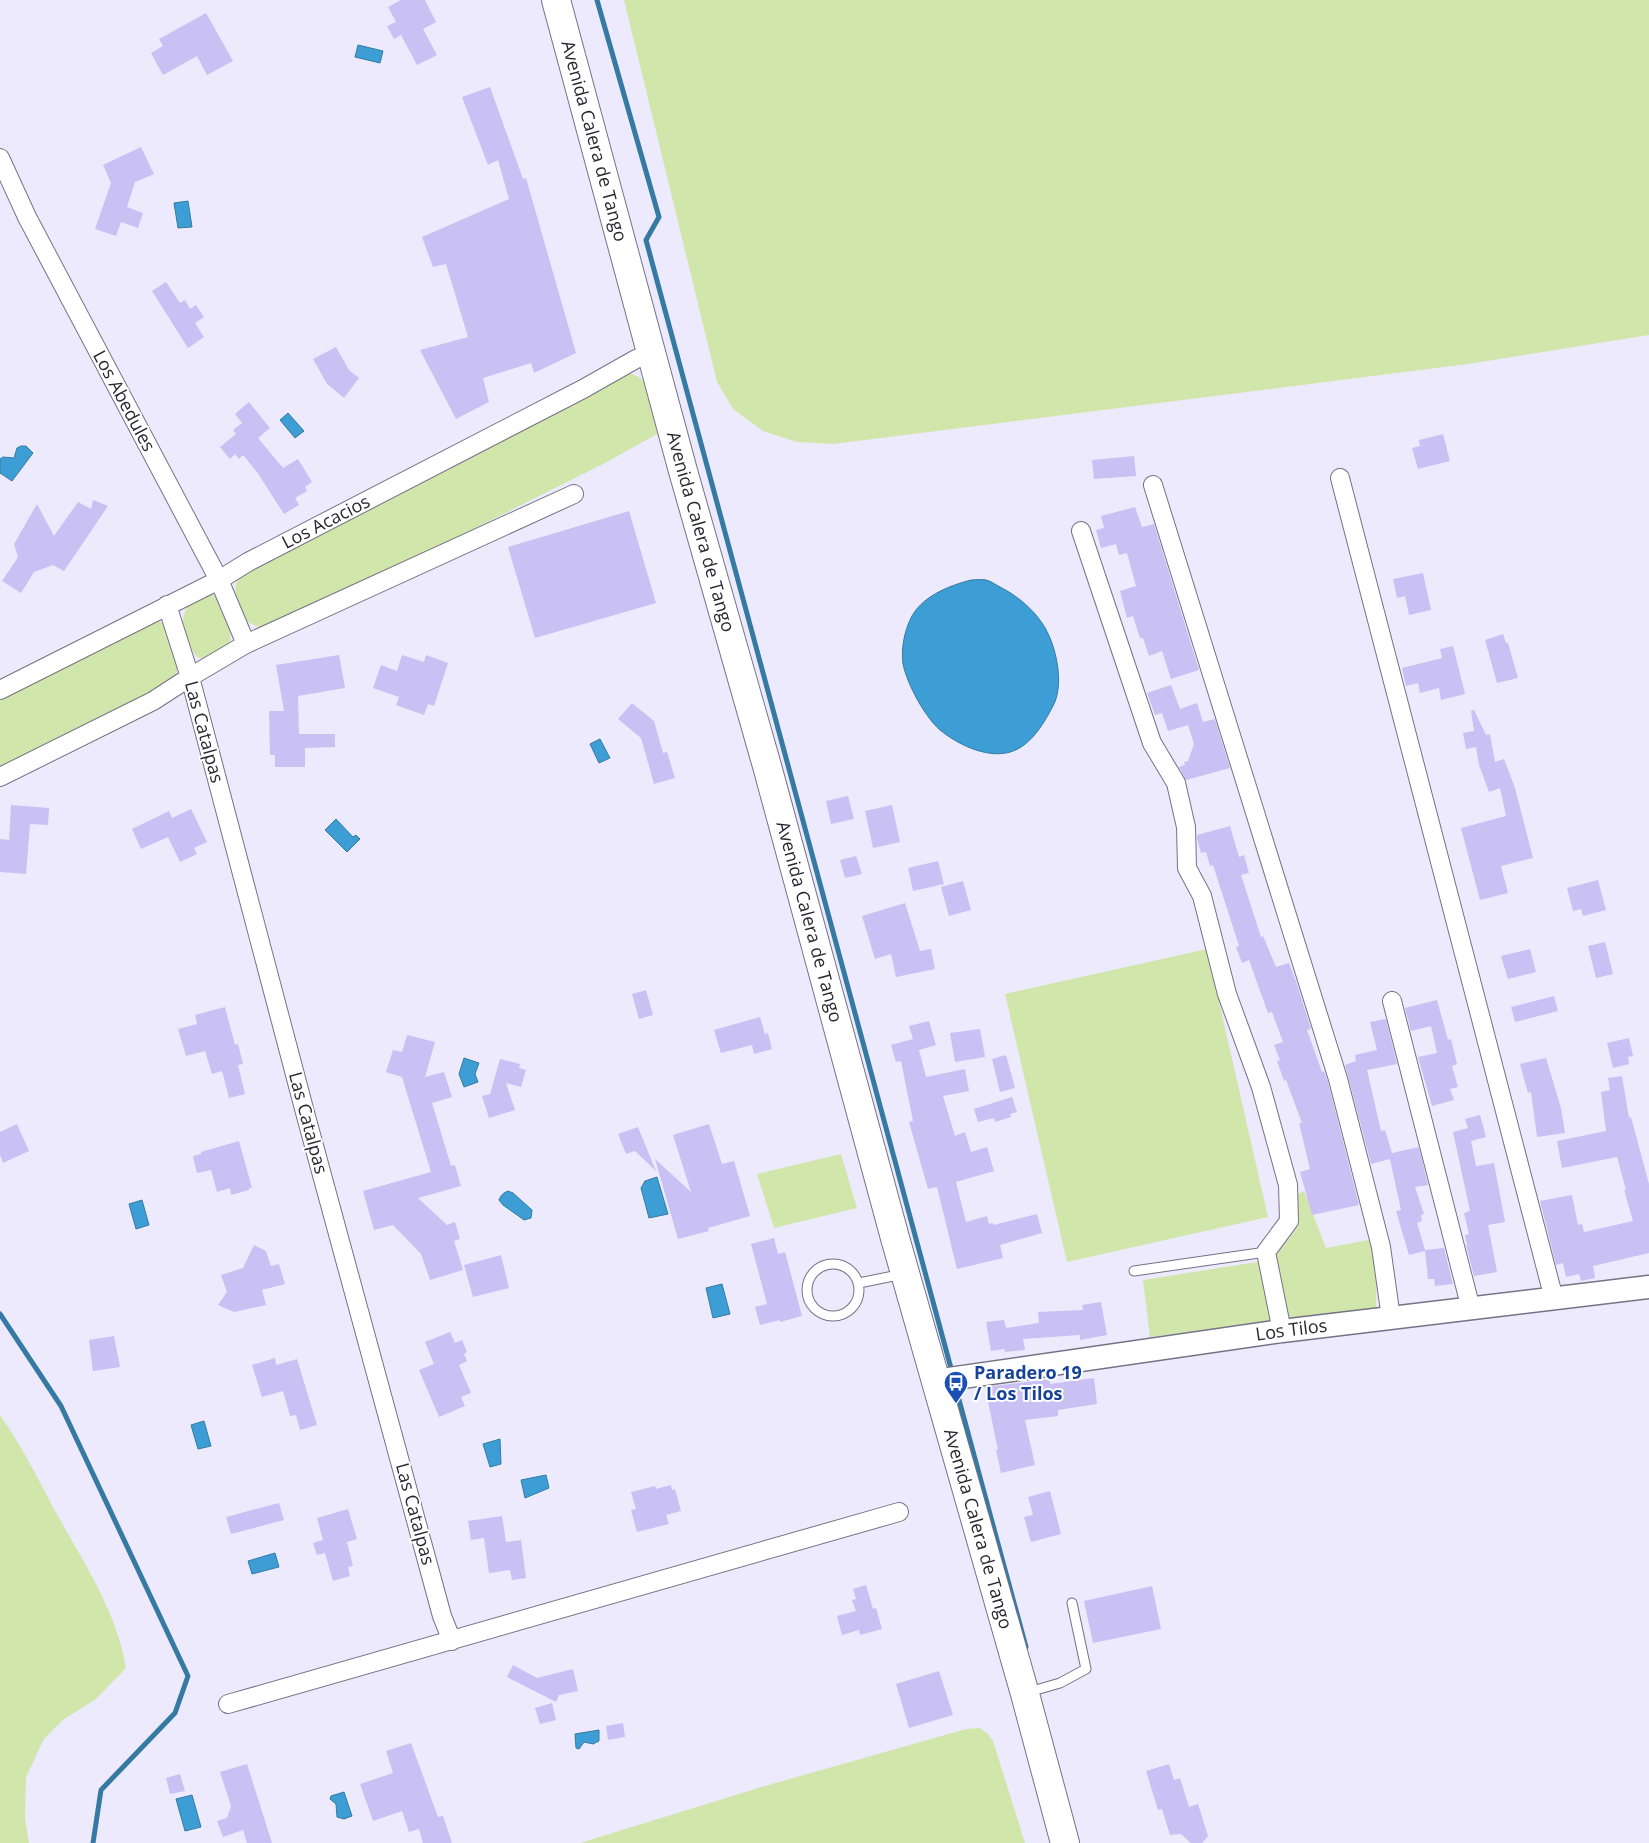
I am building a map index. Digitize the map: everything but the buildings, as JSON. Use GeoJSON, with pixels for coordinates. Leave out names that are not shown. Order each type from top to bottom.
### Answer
{"type":"FeatureCollection","features":[{"type":"Feature","properties":{"kind":"main road","name":"Avenida Calera de Tango"},"geometry":{"type":"LineString","coordinates":[[556,0],[683,471],[766,766],[904,1274],[949,1378],[1031,1692],[1065,1843]]}},
{"type":"Feature","properties":{"kind":"street","name":"Los Abedules"},"geometry":{"type":"LineString","coordinates":[[0,158],[27,217],[219,580],[246,644]]}},
{"type":"Feature","properties":{"kind":"street","name":"Los Acacios"},"geometry":{"type":"LineString","coordinates":[[0,690],[219,580],[248,562],[583,389],[636,359],[651,353]]}},
{"type":"Feature","properties":{"kind":"street"},"geometry":{"type":"LineString","coordinates":[[1340,478],[1554,1299]]}},
{"type":"Feature","properties":{"kind":"street"},"geometry":{"type":"LineString","coordinates":[[1153,485],[1338,1079],[1381,1247],[1391,1318]]}},
{"type":"Feature","properties":{"kind":"street"},"geometry":{"type":"LineString","coordinates":[[0,777],[153,701],[246,644],[574,494]]}},
{"type":"Feature","properties":{"kind":"street"},"geometry":{"type":"LineString","coordinates":[[1080,531],[1152,743],[1176,783],[1186,827],[1187,868],[1202,896],[1227,994],[1262,1087],[1288,1185],[1289,1221],[1266,1252],[1282,1331]]}},
{"type":"Feature","properties":{"kind":"street","name":"Las Catalpas"},"geometry":{"type":"LineString","coordinates":[[167,605],[190,677],[442,1616],[452,1641]]}},
{"type":"Feature","properties":{"kind":"street"},"geometry":{"type":"LineString","coordinates":[[1392,1001],[1471,1309]]}},
{"type":"Feature","properties":{"kind":"street","name":"Los Tilos"},"geometry":{"type":"LineString","coordinates":[[949,1378],[1282,1331],[1649,1288]]}},
{"type":"Feature","properties":{"kind":"street"},"geometry":{"type":"LineString","coordinates":[[228,1704],[899,1512]]}},
{"type":"Feature","properties":{"kind":"lane"},"geometry":{"type":"LineString","coordinates":[[1134,1271],[1266,1252]]}},
{"type":"Feature","properties":{"kind":"lane"},"geometry":{"type":"LineString","coordinates":[[827,1264],[839,1264],[847,1267],[855,1274],[859,1283],[859,1297],[855,1305],[839,1316],[823,1314],[815,1309],[809,1300],[807,1291],[812,1274],[818,1268],[827,1264]]}},
{"type":"Feature","properties":{"kind":"lane"},"geometry":{"type":"LineString","coordinates":[[859,1283],[904,1274]]}},
{"type":"Feature","properties":{"kind":"lane"},"geometry":{"type":"LineString","coordinates":[[1031,1692],[1060,1683],[1086,1669],[1072,1603]]}},
{"type":"Feature","properties":{"kind":"green space"},"geometry":{"type":"Polygon","coordinates":[[[624,0],[1649,0],[1649,335],[1468,364],[833,444],[797,442],[763,431],[733,409],[717,382],[624,0]]]}},
{"type":"Feature","properties":{"kind":"green space"},"geometry":{"type":"Polygon","coordinates":[[[630,373],[639,377],[644,382],[659,433],[605,463],[276,628],[255,626],[241,614],[235,597],[238,577],[621,375],[630,373]]]}},
{"type":"Feature","properties":{"kind":"green space"},"geometry":{"type":"Polygon","coordinates":[[[209,592],[223,609],[229,625],[230,640],[229,647],[208,660],[197,657],[193,652],[182,623],[187,605],[209,592]]]}},
{"type":"Feature","properties":{"kind":"green space"},"geometry":{"type":"Polygon","coordinates":[[[156,618],[166,626],[178,665],[176,676],[172,683],[0,774],[0,694],[156,618]]]}},
{"type":"Feature","properties":{"kind":"green space"},"geometry":{"type":"Polygon","coordinates":[[[1207,949],[1268,1217],[1067,1262],[1005,994],[1207,949]]]}},
{"type":"Feature","properties":{"kind":"green space"},"geometry":{"type":"Polygon","coordinates":[[[841,1154],[857,1208],[774,1228],[757,1174],[841,1154]]]}},
{"type":"Feature","properties":{"kind":"green space"},"geometry":{"type":"Polygon","coordinates":[[[1304,1191],[1326,1248],[1369,1240],[1377,1269],[1376,1308],[1150,1337],[1143,1280],[1257,1262],[1275,1256],[1298,1227],[1293,1196],[1304,1191]]]}},
{"type":"Feature","properties":{"kind":"green space"},"geometry":{"type":"Polygon","coordinates":[[[0,1415],[24,1453],[99,1590],[116,1628],[126,1668],[96,1699],[64,1719],[44,1739],[26,1777],[25,1819],[29,1843],[0,1843],[0,1415]]]}},
{"type":"Feature","properties":{"kind":"green space"},"geometry":{"type":"Polygon","coordinates":[[[980,1728],[993,1741],[1025,1843],[580,1843],[765,1786],[966,1729],[980,1728]]]}},
{"type":"Feature","properties":{"kind":"water"},"geometry":{"type":"Polygon","coordinates":[[[358,45],[383,51],[380,63],[355,57],[358,45]]]}},
{"type":"Feature","properties":{"kind":"water"},"geometry":{"type":"Polygon","coordinates":[[[188,201],[192,227],[178,228],[174,203],[188,201]]]}},
{"type":"Feature","properties":{"kind":"water"},"geometry":{"type":"Polygon","coordinates":[[[288,413],[304,431],[295,438],[280,420],[288,413]]]}},
{"type":"Feature","properties":{"kind":"water"},"geometry":{"type":"Polygon","coordinates":[[[26,446],[33,453],[12,481],[0,473],[0,459],[3,457],[14,458],[17,448],[26,446]]]}},
{"type":"Feature","properties":{"kind":"water"},"geometry":{"type":"Polygon","coordinates":[[[971,580],[990,581],[1029,607],[1047,631],[1055,652],[1058,687],[1057,697],[1053,706],[1040,728],[1022,747],[1006,753],[989,753],[971,748],[954,740],[940,730],[928,717],[917,700],[908,681],[903,664],[902,653],[905,636],[910,620],[915,612],[928,599],[944,589],[971,580]]]}},
{"type":"Feature","properties":{"kind":"water"},"geometry":{"type":"Polygon","coordinates":[[[600,739],[610,758],[599,763],[590,744],[600,739]]]}},
{"type":"Feature","properties":{"kind":"water"},"geometry":{"type":"Polygon","coordinates":[[[336,819],[353,837],[356,835],[360,839],[347,852],[325,830],[336,819]]]}},
{"type":"Feature","properties":{"kind":"water"},"geometry":{"type":"Polygon","coordinates":[[[464,1058],[479,1063],[475,1074],[478,1082],[464,1087],[459,1074],[464,1058]]]}},
{"type":"Feature","properties":{"kind":"water"},"geometry":{"type":"Polygon","coordinates":[[[657,1177],[668,1214],[649,1218],[641,1188],[645,1181],[657,1177]]]}},
{"type":"Feature","properties":{"kind":"water"},"geometry":{"type":"Polygon","coordinates":[[[508,1191],[513,1193],[532,1210],[531,1218],[524,1220],[503,1205],[499,1200],[502,1194],[508,1191]]]}},
{"type":"Feature","properties":{"kind":"water"},"geometry":{"type":"Polygon","coordinates":[[[142,1200],[149,1225],[136,1229],[129,1204],[142,1200]]]}},
{"type":"Feature","properties":{"kind":"water"},"geometry":{"type":"Polygon","coordinates":[[[722,1284],[730,1314],[713,1318],[706,1288],[722,1284]]]}},
{"type":"Feature","properties":{"kind":"water"},"geometry":{"type":"Polygon","coordinates":[[[204,1421],[211,1446],[198,1449],[191,1425],[204,1421]]]}},
{"type":"Feature","properties":{"kind":"water"},"geometry":{"type":"Polygon","coordinates":[[[500,1439],[501,1464],[490,1467],[483,1444],[500,1439]]]}},
{"type":"Feature","properties":{"kind":"water"},"geometry":{"type":"Polygon","coordinates":[[[546,1475],[549,1488],[525,1498],[521,1480],[546,1475]]]}},
{"type":"Feature","properties":{"kind":"water"},"geometry":{"type":"Polygon","coordinates":[[[275,1553],[279,1567],[252,1574],[248,1561],[275,1553]]]}},
{"type":"Feature","properties":{"kind":"water"},"geometry":{"type":"Polygon","coordinates":[[[599,1730],[599,1741],[593,1744],[584,1742],[579,1749],[576,1748],[575,1734],[599,1730]]]}},
{"type":"Feature","properties":{"kind":"water"},"geometry":{"type":"Polygon","coordinates":[[[344,1792],[352,1816],[344,1819],[337,1817],[336,1804],[330,1799],[331,1796],[344,1792]]]}},
{"type":"Feature","properties":{"kind":"water"},"geometry":{"type":"Polygon","coordinates":[[[192,1795],[201,1827],[185,1831],[176,1799],[192,1795]]]}},
{"type":"Feature","properties":{"kind":"waterway"},"geometry":{"type":"LineString","coordinates":[[597,0],[659,217],[646,240],[952,1372]]}},
{"type":"Feature","properties":{"kind":"waterway"},"geometry":{"type":"LineString","coordinates":[[0,1314],[61,1406],[188,1676],[175,1713],[101,1790],[93,1843]]}},
{"type":"Feature","properties":{"kind":"waterway"},"geometry":{"type":"LineString","coordinates":[[955,1385],[1026,1647]]}},
{"type":"Feature","properties":{"kind":"place","name":"Paradero 19 / Los Tilos"},"geometry":{"type":"Point","coordinates":[956,1404]}}]}
